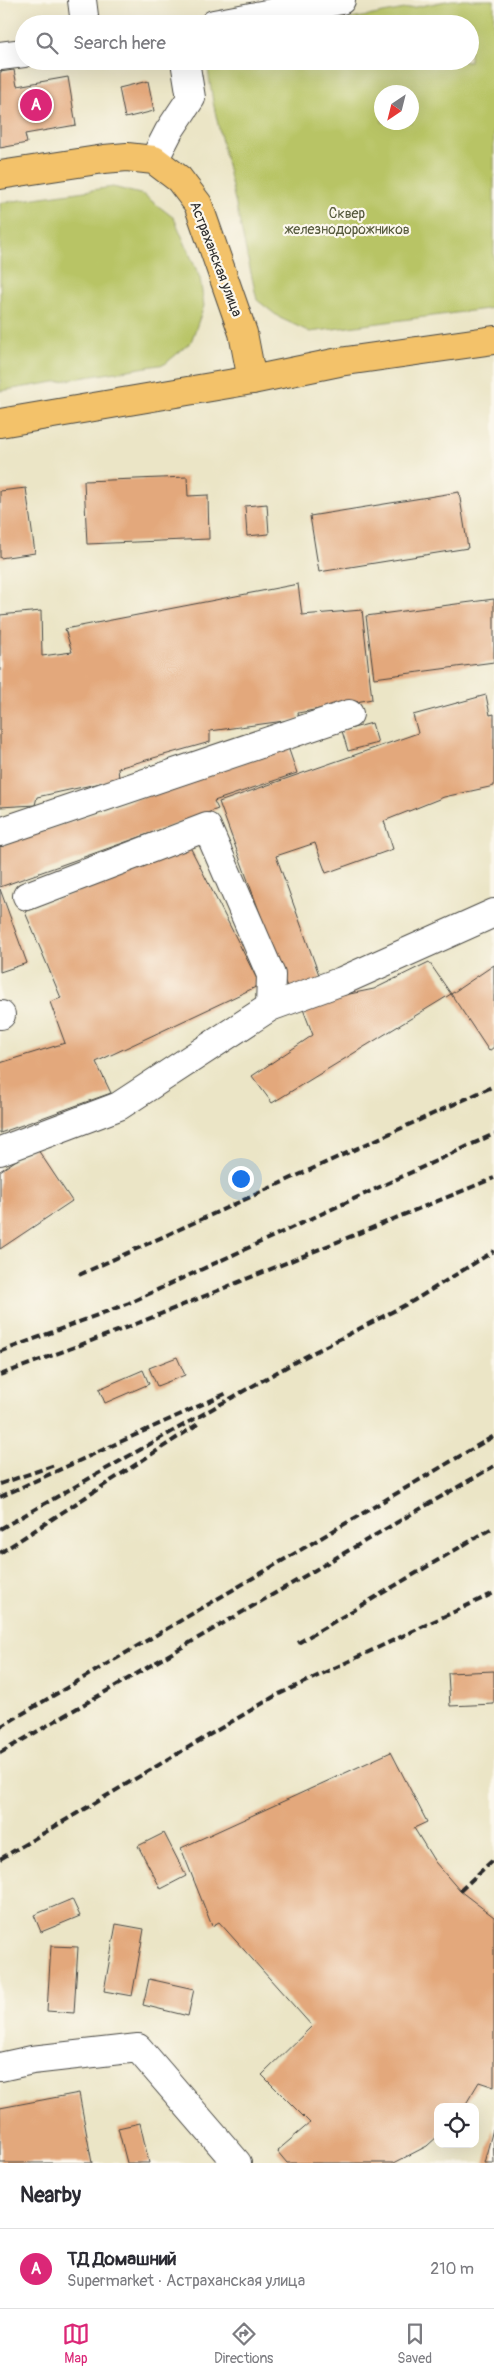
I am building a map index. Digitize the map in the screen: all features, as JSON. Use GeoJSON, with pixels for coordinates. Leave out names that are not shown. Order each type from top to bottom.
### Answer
{"type":"FeatureCollection","features":[{"type":"Feature","properties":{"kind":"main road"},"geometry":{"type":"LineString","coordinates":[[0,176],[104,158],[127,157],[154,160]]}},
{"type":"Feature","properties":{"kind":"main road","name":"Астраханская улица"},"geometry":{"type":"LineString","coordinates":[[154,160],[180,180],[198,204],[243,332],[252,380]]}},
{"type":"Feature","properties":{"kind":"main road"},"geometry":{"type":"LineString","coordinates":[[0,423],[252,380],[339,362],[494,340]]}},
{"type":"Feature","properties":{"kind":"street"},"geometry":{"type":"LineString","coordinates":[[82,0],[84,15]]}},
{"type":"Feature","properties":{"kind":"street"},"geometry":{"type":"LineString","coordinates":[[262,15],[341,0]]}},
{"type":"Feature","properties":{"kind":"street"},"geometry":{"type":"LineString","coordinates":[[0,56],[15,54]]}},
{"type":"Feature","properties":{"kind":"street"},"geometry":{"type":"LineString","coordinates":[[154,160],[169,131],[191,98],[186,70]]}},
{"type":"Feature","properties":{"kind":"street"},"geometry":{"type":"LineString","coordinates":[[0,832],[348,714]]}},
{"type":"Feature","properties":{"kind":"street"},"geometry":{"type":"LineString","coordinates":[[27,896],[207,827],[271,975],[270,1007]]}},
{"type":"Feature","properties":{"kind":"street"},"geometry":{"type":"LineString","coordinates":[[0,1151],[119,1106],[270,1007],[342,981],[494,913]]}},
{"type":"Feature","properties":{"kind":"street"},"geometry":{"type":"LineString","coordinates":[[0,2067],[32,2060],[138,2048],[237,2163]]}},
{"type":"Feature","properties":{"kind":"green space","name":"Сквер железнодорожников"},"geometry":{"type":"Polygon","coordinates":[[[452,0],[494,0],[494,308],[310,332],[280,318],[257,300],[213,102],[208,70],[479,70],[479,15],[373,15],[452,0]]]}},
{"type":"Feature","properties":{"kind":"green space"},"geometry":{"type":"Polygon","coordinates":[[[113,187],[144,195],[174,218],[200,278],[204,306],[191,342],[165,364],[0,391],[0,203],[113,187]]]}},
{"type":"Feature","properties":{"kind":"building"},"geometry":{"type":"Polygon","coordinates":[[[14,70],[17,86],[68,77],[76,125],[25,134],[27,143],[0,148],[0,72],[14,70]]]}},
{"type":"Feature","properties":{"kind":"building"},"geometry":{"type":"Polygon","coordinates":[[[148,81],[154,111],[125,118],[119,88],[148,81]]]}},
{"type":"Feature","properties":{"kind":"building"},"geometry":{"type":"Polygon","coordinates":[[[187,477],[188,496],[208,495],[209,539],[87,544],[84,481],[187,477]]]}},
{"type":"Feature","properties":{"kind":"building"},"geometry":{"type":"Polygon","coordinates":[[[26,488],[35,553],[0,558],[0,491],[26,488]]]}},
{"type":"Feature","properties":{"kind":"building"},"geometry":{"type":"Polygon","coordinates":[[[459,492],[468,548],[319,572],[310,516],[459,492]]]}},
{"type":"Feature","properties":{"kind":"building"},"geometry":{"type":"Polygon","coordinates":[[[267,504],[269,534],[247,536],[245,506],[267,504]]]}},
{"type":"Feature","properties":{"kind":"building"},"geometry":{"type":"Polygon","coordinates":[[[298,584],[302,615],[362,610],[372,699],[298,713],[299,719],[210,731],[210,742],[118,768],[119,779],[37,797],[35,805],[0,807],[0,615],[41,611],[42,656],[72,652],[65,629],[298,584]]]}},
{"type":"Feature","properties":{"kind":"building"},"geometry":{"type":"Polygon","coordinates":[[[494,599],[494,662],[374,678],[366,616],[494,599]]]}},
{"type":"Feature","properties":{"kind":"building"},"geometry":{"type":"Polygon","coordinates":[[[486,695],[490,715],[494,714],[494,786],[444,797],[384,821],[393,849],[326,873],[315,843],[276,856],[322,983],[290,995],[219,802],[418,733],[413,715],[486,695]]]}},
{"type":"Feature","properties":{"kind":"building"},"geometry":{"type":"Polygon","coordinates":[[[372,723],[378,743],[348,751],[342,731],[372,723]]]}},
{"type":"Feature","properties":{"kind":"building"},"geometry":{"type":"Polygon","coordinates":[[[288,747],[297,773],[214,801],[218,809],[0,887],[0,846],[288,747]]]}},
{"type":"Feature","properties":{"kind":"building"},"geometry":{"type":"Polygon","coordinates":[[[190,847],[260,985],[96,1062],[111,1093],[0,1133],[0,1063],[65,1043],[50,1002],[61,998],[25,912],[190,847]]]}},
{"type":"Feature","properties":{"kind":"building"},"geometry":{"type":"Polygon","coordinates":[[[0,889],[27,963],[0,972],[0,889]]]}},
{"type":"Feature","properties":{"kind":"building"},"geometry":{"type":"Polygon","coordinates":[[[429,962],[451,994],[272,1103],[252,1076],[313,1035],[301,1004],[374,989],[429,962]]]}},
{"type":"Feature","properties":{"kind":"building"},"geometry":{"type":"Polygon","coordinates":[[[494,965],[494,1047],[489,1051],[451,994],[494,965]]]}},
{"type":"Feature","properties":{"kind":"building"},"geometry":{"type":"Polygon","coordinates":[[[36,1147],[72,1201],[0,1249],[0,1171],[36,1147]]]}},
{"type":"Feature","properties":{"kind":"building"},"geometry":{"type":"Polygon","coordinates":[[[177,1357],[185,1375],[157,1386],[149,1368],[177,1357]]]}},
{"type":"Feature","properties":{"kind":"building"},"geometry":{"type":"Polygon","coordinates":[[[143,1370],[149,1384],[105,1403],[99,1389],[143,1370]]]}},
{"type":"Feature","properties":{"kind":"building"},"geometry":{"type":"Polygon","coordinates":[[[494,1671],[494,1704],[450,1706],[448,1673],[494,1671]]]}},
{"type":"Feature","properties":{"kind":"building"},"geometry":{"type":"Polygon","coordinates":[[[391,1752],[427,1822],[414,1828],[435,1862],[460,1891],[494,1917],[494,2087],[479,2082],[466,2103],[434,2103],[434,2140],[427,2146],[394,2163],[287,2163],[277,2151],[310,2123],[262,2075],[312,2026],[219,1922],[212,1926],[181,1848],[391,1752]]]}},
{"type":"Feature","properties":{"kind":"building"},"geometry":{"type":"Polygon","coordinates":[[[164,1833],[186,1876],[161,1889],[138,1846],[164,1833]]]}},
{"type":"Feature","properties":{"kind":"building"},"geometry":{"type":"Polygon","coordinates":[[[72,1899],[80,1916],[41,1932],[34,1915],[72,1899]]]}},
{"type":"Feature","properties":{"kind":"building"},"geometry":{"type":"Polygon","coordinates":[[[116,1924],[144,1929],[132,1996],[104,1991],[116,1924]]]}},
{"type":"Feature","properties":{"kind":"building"},"geometry":{"type":"Polygon","coordinates":[[[51,1946],[78,1947],[74,2013],[47,2011],[51,1946]]]}},
{"type":"Feature","properties":{"kind":"building"},"geometry":{"type":"Polygon","coordinates":[[[149,1979],[194,1989],[188,2016],[143,2005],[149,1979]]]}},
{"type":"Feature","properties":{"kind":"building"},"geometry":{"type":"Polygon","coordinates":[[[79,2093],[92,2163],[0,2163],[0,2108],[79,2093]]]}},
{"type":"Feature","properties":{"kind":"building"},"geometry":{"type":"Polygon","coordinates":[[[140,2123],[149,2163],[127,2163],[118,2128],[140,2123]]]}},
{"type":"Feature","properties":{"kind":"building"},"geometry":{"type":"Polygon","coordinates":[[[493,2129],[494,2163],[484,2163],[493,2129]]]}},
{"type":"Feature","properties":{"kind":"railway"},"geometry":{"type":"LineString","coordinates":[[79,1275],[494,1086]]}},
{"type":"Feature","properties":{"kind":"railway"},"geometry":{"type":"LineString","coordinates":[[0,1352],[129,1303],[494,1134]]}},
{"type":"Feature","properties":{"kind":"railway"},"geometry":{"type":"LineString","coordinates":[[0,1375],[136,1324],[494,1178]]}},
{"type":"Feature","properties":{"kind":"railway"},"geometry":{"type":"LineString","coordinates":[[0,1529],[295,1362],[413,1301],[494,1251]]}},
{"type":"Feature","properties":{"kind":"railway"},"geometry":{"type":"LineString","coordinates":[[0,1497],[227,1393]]}},
{"type":"Feature","properties":{"kind":"railway"},"geometry":{"type":"LineString","coordinates":[[0,1553],[198,1424]]}},
{"type":"Feature","properties":{"kind":"railway"},"geometry":{"type":"LineString","coordinates":[[0,1727],[494,1436]]}},
{"type":"Feature","properties":{"kind":"railway"},"geometry":{"type":"LineString","coordinates":[[0,1484],[55,1465]]}},
{"type":"Feature","properties":{"kind":"railway"},"geometry":{"type":"LineString","coordinates":[[0,1753],[494,1466]]}},
{"type":"Feature","properties":{"kind":"railway"},"geometry":{"type":"LineString","coordinates":[[298,1643],[494,1527]]}},
{"type":"Feature","properties":{"kind":"railway"},"geometry":{"type":"LineString","coordinates":[[0,1859],[275,1696],[494,1593]]}},
{"type":"Feature","properties":{"kind":"railway"},"geometry":{"type":"LineString","coordinates":[[460,1891],[494,1859]]}},
{"type":"Feature","properties":{"kind":"place","name":"ТД Домашний"},"geometry":{"type":"Point","coordinates":[36,105]}}]}
